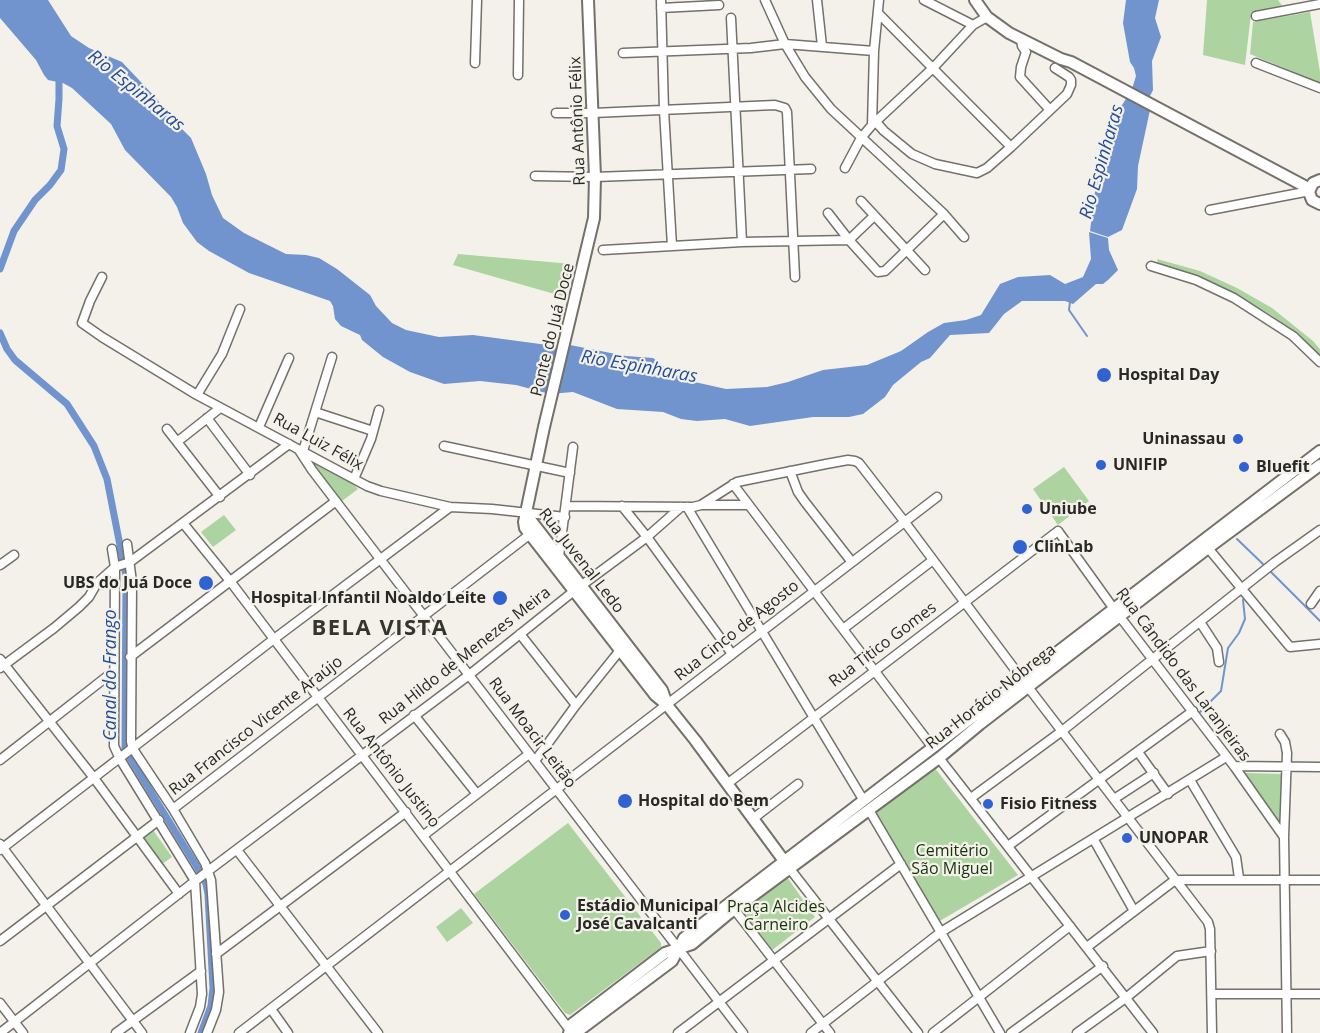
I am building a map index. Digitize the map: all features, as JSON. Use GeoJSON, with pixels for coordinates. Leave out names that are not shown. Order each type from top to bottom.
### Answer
{"type":"FeatureCollection","features":[{"type":"Feature","properties":{"kind":"main road","name":"Rua Antônio Félix"},"geometry":{"type":"LineString","coordinates":[[588,0],[595,177],[595,208],[590,240]]}},
{"type":"Feature","properties":{"kind":"main road"},"geometry":{"type":"LineString","coordinates":[[977,4],[991,20],[1028,41],[1064,55],[1075,65],[1210,135],[1224,139],[1314,191],[1320,212]]}},
{"type":"Feature","properties":{"kind":"main road","name":"Ponte do Juá Doce"},"geometry":{"type":"LineString","coordinates":[[526,514],[544,427],[590,240]]}},
{"type":"Feature","properties":{"kind":"main road","name":"Rua Horácio Nóbrega"},"geometry":{"type":"LineString","coordinates":[[1116,612],[1208,548],[1320,452]]}},
{"type":"Feature","properties":{"kind":"main road","name":"Rua Horácio Nóbrega"},"geometry":{"type":"LineString","coordinates":[[678,950],[684,938],[936,753],[1259,504],[1320,465]]}},
{"type":"Feature","properties":{"kind":"main road","name":"Rua Juvenal Ledo"},"geometry":{"type":"LineString","coordinates":[[526,514],[524,522],[529,535],[577,588],[662,690],[667,705]]}},
{"type":"Feature","properties":{"kind":"main road","name":"Rua Juvenal Ledo"},"geometry":{"type":"LineString","coordinates":[[526,514],[559,556],[577,588],[621,650],[655,695],[667,705],[754,818],[785,863]]}},
{"type":"Feature","properties":{"kind":"main road","name":"Rua Horácio Nóbrega"},"geometry":{"type":"LineString","coordinates":[[570,1032],[572,1024],[665,953],[692,944],[785,863]]}},
{"type":"Feature","properties":{"kind":"street"},"geometry":{"type":"LineString","coordinates":[[475,63],[477,0]]}},
{"type":"Feature","properties":{"kind":"street"},"geometry":{"type":"LineString","coordinates":[[518,75],[519,0]]}},
{"type":"Feature","properties":{"kind":"street"},"geometry":{"type":"LineString","coordinates":[[765,0],[785,44],[810,84],[831,109],[944,214],[964,237]]}},
{"type":"Feature","properties":{"kind":"street"},"geometry":{"type":"LineString","coordinates":[[817,0],[822,46]]}},
{"type":"Feature","properties":{"kind":"street"},"geometry":{"type":"LineString","coordinates":[[874,124],[874,51],[879,0]]}},
{"type":"Feature","properties":{"kind":"street"},"geometry":{"type":"LineString","coordinates":[[924,0],[974,25]]}},
{"type":"Feature","properties":{"kind":"street"},"geometry":{"type":"LineString","coordinates":[[672,246],[664,110],[661,4],[719,5]]}},
{"type":"Feature","properties":{"kind":"street"},"geometry":{"type":"LineString","coordinates":[[974,25],[977,4]]}},
{"type":"Feature","properties":{"kind":"street"},"geometry":{"type":"LineString","coordinates":[[1256,16],[1319,4],[1320,14]]}},
{"type":"Feature","properties":{"kind":"street"},"geometry":{"type":"LineString","coordinates":[[878,13],[1011,147]]}},
{"type":"Feature","properties":{"kind":"street"},"geometry":{"type":"LineString","coordinates":[[731,18],[742,242]]}},
{"type":"Feature","properties":{"kind":"street"},"geometry":{"type":"LineString","coordinates":[[845,168],[861,138],[874,124],[974,25],[991,20]]}},
{"type":"Feature","properties":{"kind":"street"},"geometry":{"type":"LineString","coordinates":[[1028,41],[1022,46],[1026,52],[1020,67],[1020,77],[1050,110]]}},
{"type":"Feature","properties":{"kind":"street"},"geometry":{"type":"LineString","coordinates":[[622,53],[751,48],[785,44],[874,51]]}},
{"type":"Feature","properties":{"kind":"street"},"geometry":{"type":"LineString","coordinates":[[1256,63],[1320,88]]}},
{"type":"Feature","properties":{"kind":"street"},"geometry":{"type":"LineString","coordinates":[[874,124],[912,154],[935,164],[978,172],[987,168],[1011,147],[1067,94],[1071,80],[1055,68]]}},
{"type":"Feature","properties":{"kind":"street"},"geometry":{"type":"LineString","coordinates":[[556,112],[592,113],[775,105],[785,108],[795,277]]}},
{"type":"Feature","properties":{"kind":"street"},"geometry":{"type":"LineString","coordinates":[[535,176],[595,177],[811,169]]}},
{"type":"Feature","properties":{"kind":"street"},"geometry":{"type":"LineString","coordinates":[[1210,210],[1314,191]]}},
{"type":"Feature","properties":{"kind":"street"},"geometry":{"type":"LineString","coordinates":[[861,201],[926,270]]}},
{"type":"Feature","properties":{"kind":"street"},"geometry":{"type":"LineString","coordinates":[[828,213],[878,272],[885,270],[907,251],[944,214]]}},
{"type":"Feature","properties":{"kind":"street"},"geometry":{"type":"LineString","coordinates":[[603,250],[742,242],[849,240],[874,216]]}},
{"type":"Feature","properties":{"kind":"street"},"geometry":{"type":"LineString","coordinates":[[1151,266],[1196,280],[1234,298],[1287,331],[1306,346],[1320,362]]}},
{"type":"Feature","properties":{"kind":"street","name":"Rua Luiz Félix"},"geometry":{"type":"LineString","coordinates":[[102,276],[82,323],[197,395],[354,479],[381,492],[450,507],[565,517]]}},
{"type":"Feature","properties":{"kind":"street"},"geometry":{"type":"LineString","coordinates":[[197,395],[222,354],[240,309]]}},
{"type":"Feature","properties":{"kind":"street"},"geometry":{"type":"LineString","coordinates":[[301,451],[332,357]]}},
{"type":"Feature","properties":{"kind":"street"},"geometry":{"type":"LineString","coordinates":[[258,427],[289,358]]}},
{"type":"Feature","properties":{"kind":"street"},"geometry":{"type":"LineString","coordinates":[[177,442],[220,408]]}},
{"type":"Feature","properties":{"kind":"street"},"geometry":{"type":"LineString","coordinates":[[354,479],[379,410]]}},
{"type":"Feature","properties":{"kind":"street"},"geometry":{"type":"LineString","coordinates":[[315,412],[373,431]]}},
{"type":"Feature","properties":{"kind":"street"},"geometry":{"type":"LineString","coordinates":[[207,418],[250,475]]}},
{"type":"Feature","properties":{"kind":"street"},"geometry":{"type":"LineString","coordinates":[[167,429],[220,497]]}},
{"type":"Feature","properties":{"kind":"street"},"geometry":{"type":"LineString","coordinates":[[179,894],[94,778],[1,664],[54,628],[79,607],[89,597],[97,583],[220,497],[290,444]]}},
{"type":"Feature","properties":{"kind":"street"},"geometry":{"type":"LineString","coordinates":[[444,446],[570,473]]}},
{"type":"Feature","properties":{"kind":"street"},"geometry":{"type":"LineString","coordinates":[[559,556],[573,447]]}},
{"type":"Feature","properties":{"kind":"street","name":"Rua Moacir Leitão"},"geometry":{"type":"LineString","coordinates":[[301,451],[336,501],[743,1033]]}},
{"type":"Feature","properties":{"kind":"street"},"geometry":{"type":"LineString","coordinates":[[701,505],[733,484],[848,460],[859,463],[1128,819],[1205,916],[1210,929],[1212,1033]]}},
{"type":"Feature","properties":{"kind":"street"},"geometry":{"type":"LineString","coordinates":[[790,471],[798,492],[851,561]]}},
{"type":"Feature","properties":{"kind":"street"},"geometry":{"type":"LineString","coordinates":[[733,484],[876,670],[936,753],[1153,1033]]}},
{"type":"Feature","properties":{"kind":"street","name":"Rua Cinco de Agosto"},"geometry":{"type":"LineString","coordinates":[[239,1033],[558,790],[937,496]]}},
{"type":"Feature","properties":{"kind":"street"},"geometry":{"type":"LineString","coordinates":[[130,657],[336,501]]}},
{"type":"Feature","properties":{"kind":"street"},"geometry":{"type":"LineString","coordinates":[[566,506],[748,505]]}},
{"type":"Feature","properties":{"kind":"street"},"geometry":{"type":"LineString","coordinates":[[622,506],[732,654]]}},
{"type":"Feature","properties":{"kind":"street"},"geometry":{"type":"LineString","coordinates":[[142,1033],[48,906],[1,847],[450,507]]}},
{"type":"Feature","properties":{"kind":"street"},"geometry":{"type":"LineString","coordinates":[[684,507],[867,805],[999,1033]]}},
{"type":"Feature","properties":{"kind":"street","name":"Rua Hildo de Menezes Meira"},"geometry":{"type":"LineString","coordinates":[[0,1033],[208,871],[469,675],[577,588],[684,507]]}},
{"type":"Feature","properties":{"kind":"street","name":"Rua Antônio Justino"},"geometry":{"type":"LineString","coordinates":[[183,523],[424,835],[570,1032]]}},
{"type":"Feature","properties":{"kind":"street"},"geometry":{"type":"LineString","coordinates":[[971,798],[1062,731],[1275,562],[1320,530]]}},
{"type":"Feature","properties":{"kind":"street","name":"Rua Cândido das Laranjeiras"},"geometry":{"type":"LineString","coordinates":[[1058,531],[1116,612],[1234,766],[1284,837]]}},
{"type":"Feature","properties":{"kind":"street","name":"Rua Titico Gomes"},"geometry":{"type":"LineString","coordinates":[[727,784],[1058,531]]}},
{"type":"Feature","properties":{"kind":"street","name":"Rua Francisco Vicente Araújo"},"geometry":{"type":"LineString","coordinates":[[173,809],[529,535]]}},
{"type":"Feature","properties":{"kind":"street"},"geometry":{"type":"LineString","coordinates":[[127,544],[122,565],[114,671],[114,738],[116,752],[195,881],[201,1000],[190,1033]]}},
{"type":"Feature","properties":{"kind":"street"},"geometry":{"type":"LineString","coordinates":[[1208,548],[1290,647],[1320,644]]}},
{"type":"Feature","properties":{"kind":"street"},"geometry":{"type":"LineString","coordinates":[[112,549],[132,582],[130,730],[133,749],[173,809],[208,871],[213,894],[218,1000],[207,1033]]}},
{"type":"Feature","properties":{"kind":"street"},"geometry":{"type":"LineString","coordinates":[[0,565],[14,555]]}},
{"type":"Feature","properties":{"kind":"street"},"geometry":{"type":"LineString","coordinates":[[843,629],[933,560]]}},
{"type":"Feature","properties":{"kind":"street"},"geometry":{"type":"LineString","coordinates":[[1311,604],[1320,591]]}},
{"type":"Feature","properties":{"kind":"street"},"geometry":{"type":"LineString","coordinates":[[1200,622],[1217,648],[1219,662]]}},
{"type":"Feature","properties":{"kind":"street"},"geometry":{"type":"LineString","coordinates":[[520,634],[576,705]]}},
{"type":"Feature","properties":{"kind":"street"},"geometry":{"type":"LineString","coordinates":[[535,761],[576,705],[621,650]]}},
{"type":"Feature","properties":{"kind":"street"},"geometry":{"type":"LineString","coordinates":[[0,760],[114,671]]}},
{"type":"Feature","properties":{"kind":"street"},"geometry":{"type":"LineString","coordinates":[[1008,846],[1193,711]]}},
{"type":"Feature","properties":{"kind":"street"},"geometry":{"type":"LineString","coordinates":[[414,715],[477,794]]}},
{"type":"Feature","properties":{"kind":"street"},"geometry":{"type":"LineString","coordinates":[[1280,734],[1286,746],[1284,837],[1287,1033]]}},
{"type":"Feature","properties":{"kind":"street"},"geometry":{"type":"LineString","coordinates":[[1138,752],[1168,794]]}},
{"type":"Feature","properties":{"kind":"street"},"geometry":{"type":"LineString","coordinates":[[424,835],[529,754]]}},
{"type":"Feature","properties":{"kind":"street"},"geometry":{"type":"LineString","coordinates":[[811,1033],[941,932],[1226,757]]}},
{"type":"Feature","properties":{"kind":"street"},"geometry":{"type":"LineString","coordinates":[[1234,766],[1320,767]]}},
{"type":"Feature","properties":{"kind":"street"},"geometry":{"type":"LineString","coordinates":[[1114,799],[1154,773]]}},
{"type":"Feature","properties":{"kind":"street"},"geometry":{"type":"LineString","coordinates":[[1190,780],[1236,857],[1239,878]]}},
{"type":"Feature","properties":{"kind":"street"},"geometry":{"type":"LineString","coordinates":[[754,818],[798,784]]}},
{"type":"Feature","properties":{"kind":"street"},"geometry":{"type":"LineString","coordinates":[[216,954],[406,812]]}},
{"type":"Feature","properties":{"kind":"street"},"geometry":{"type":"LineString","coordinates":[[0,941],[159,820]]}},
{"type":"Feature","properties":{"kind":"street"},"geometry":{"type":"LineString","coordinates":[[1094,840],[1134,911]]}},
{"type":"Feature","properties":{"kind":"street"},"geometry":{"type":"LineString","coordinates":[[237,850],[378,1033]]}},
{"type":"Feature","properties":{"kind":"street"},"geometry":{"type":"LineString","coordinates":[[785,863],[918,1033]]}},
{"type":"Feature","properties":{"kind":"street"},"geometry":{"type":"LineString","coordinates":[[678,1033],[901,864]]}},
{"type":"Feature","properties":{"kind":"street"},"geometry":{"type":"LineString","coordinates":[[1087,947],[1175,879],[1320,879]]}},
{"type":"Feature","properties":{"kind":"street"},"geometry":{"type":"LineString","coordinates":[[734,909],[830,1033]]}},
{"type":"Feature","properties":{"kind":"street"},"geometry":{"type":"LineString","coordinates":[[933,1033],[1070,926]]}},
{"type":"Feature","properties":{"kind":"street"},"geometry":{"type":"LineString","coordinates":[[1078,1033],[1178,955],[1211,951]]}},
{"type":"Feature","properties":{"kind":"street"},"geometry":{"type":"LineString","coordinates":[[1011,1033],[1103,966]]}},
{"type":"Feature","properties":{"kind":"street"},"geometry":{"type":"LineString","coordinates":[[116,1033],[201,971]]}},
{"type":"Feature","properties":{"kind":"street"},"geometry":{"type":"LineString","coordinates":[[1212,994],[1320,994]]}},
{"type":"Feature","properties":{"kind":"street"},"geometry":{"type":"LineString","coordinates":[[0,1003],[22,1033]]}},
{"type":"Feature","properties":{"kind":"street"},"geometry":{"type":"LineString","coordinates":[[271,1009],[286,1032]]}},
{"type":"Feature","properties":{"kind":"green space"},"geometry":{"type":"Polygon","coordinates":[[[1207,0],[1278,0],[1285,10],[1251,14],[1245,65],[1203,55],[1207,0]]]}},
{"type":"Feature","properties":{"kind":"green space"},"geometry":{"type":"Polygon","coordinates":[[[1310,12],[1320,83],[1250,54],[1253,22],[1310,12]]]}},
{"type":"Feature","properties":{"kind":"green space"},"geometry":{"type":"Polygon","coordinates":[[[458,254],[572,264],[565,297],[453,265],[458,254]]]}},
{"type":"Feature","properties":{"kind":"green space"},"geometry":{"type":"Polygon","coordinates":[[[1157,259],[1200,271],[1272,308],[1313,341],[1320,349],[1320,359],[1308,344],[1271,315],[1229,290],[1158,264],[1157,259]]]}},
{"type":"Feature","properties":{"kind":"green space"},"geometry":{"type":"Polygon","coordinates":[[[313,462],[350,481],[358,489],[342,501],[311,464],[313,462]]]}},
{"type":"Feature","properties":{"kind":"green space"},"geometry":{"type":"Polygon","coordinates":[[[1064,467],[1089,501],[1058,525],[1033,489],[1064,467]]]}},
{"type":"Feature","properties":{"kind":"green space"},"geometry":{"type":"Polygon","coordinates":[[[224,515],[236,530],[213,547],[201,532],[224,515]]]}},
{"type":"Feature","properties":{"kind":"green space","name":"Cemitério São Miguel"},"geometry":{"type":"Polygon","coordinates":[[[934,767],[1018,875],[938,922],[873,812],[934,767]]]}},
{"type":"Feature","properties":{"kind":"green space"},"geometry":{"type":"Polygon","coordinates":[[[1246,773],[1284,776],[1283,821],[1279,823],[1245,776],[1246,773]]]}},
{"type":"Feature","properties":{"kind":"green space","name":"Estádio Municipal José Cavalcanti"},"geometry":{"type":"Polygon","coordinates":[[[568,823],[661,943],[661,947],[656,951],[570,1015],[565,1013],[474,894],[568,823]]]}},
{"type":"Feature","properties":{"kind":"green space"},"geometry":{"type":"Polygon","coordinates":[[[153,830],[172,857],[162,864],[143,837],[153,830]]]}},
{"type":"Feature","properties":{"kind":"green space","name":"Praça Alcides Carneiro"},"geometry":{"type":"Polygon","coordinates":[[[785,877],[815,917],[771,951],[740,910],[785,877]]]}},
{"type":"Feature","properties":{"kind":"green space"},"geometry":{"type":"Polygon","coordinates":[[[461,908],[473,923],[447,942],[436,927],[461,908]]]}},
{"type":"Feature","properties":{"kind":"water","name":"Rio Espinharas"},"geometry":{"type":"Polygon","coordinates":[[[0,0],[48,0],[71,36],[89,48],[122,62],[191,138],[223,218],[244,233],[286,254],[319,258],[337,269],[370,295],[376,306],[392,323],[406,330],[439,337],[473,335],[555,346],[570,345],[626,356],[653,358],[674,374],[690,381],[726,389],[767,387],[823,370],[867,365],[901,351],[944,323],[981,315],[1000,284],[1018,277],[1050,275],[1065,284],[1083,277],[1091,259],[1089,232],[1108,238],[1109,250],[1118,270],[1103,284],[1096,284],[1073,304],[1065,301],[1022,301],[1004,314],[989,333],[950,335],[930,358],[921,362],[893,385],[885,397],[863,414],[849,417],[813,417],[750,426],[725,419],[697,421],[681,419],[663,412],[617,409],[573,392],[550,394],[516,385],[480,381],[444,384],[410,372],[383,357],[362,340],[360,335],[341,326],[335,319],[330,301],[249,273],[197,242],[183,223],[171,197],[125,150],[111,124],[72,88],[63,83],[48,80],[36,60],[0,18],[0,0]]]}},
{"type":"Feature","properties":{"kind":"water"},"geometry":{"type":"Polygon","coordinates":[[[1126,0],[1159,0],[1155,18],[1161,37],[1152,61],[1153,90],[1149,98],[1150,110],[1138,166],[1137,189],[1122,230],[1108,237],[1090,231],[1097,176],[1107,155],[1116,115],[1132,89],[1136,76],[1130,62],[1123,23],[1126,0]]]}},
{"type":"Feature","properties":{"kind":"waterway","name":"Canal do Frango"},"geometry":{"type":"LineString","coordinates":[[0,269],[14,231],[35,200],[61,170],[64,149],[57,126],[59,76]]}},
{"type":"Feature","properties":{"kind":"waterway"},"geometry":{"type":"LineString","coordinates":[[1070,302],[1069,310],[1087,336]]}},
{"type":"Feature","properties":{"kind":"waterway","name":"Canal do Frango"},"geometry":{"type":"LineString","coordinates":[[0,333],[15,360],[67,404],[94,446],[107,479],[126,576],[125,750],[199,870],[208,894],[213,988],[211,1006],[201,1033]]}},
{"type":"Feature","properties":{"kind":"waterway"},"geometry":{"type":"LineString","coordinates":[[1237,539],[1265,566]]}},
{"type":"Feature","properties":{"kind":"waterway"},"geometry":{"type":"LineString","coordinates":[[1269,570],[1320,621]]}},
{"type":"Feature","properties":{"kind":"waterway"},"geometry":{"type":"LineString","coordinates":[[1198,714],[1221,691],[1228,648],[1239,633],[1245,619],[1243,600]]}},
{"type":"Feature","properties":{"kind":"place","name":"Hospital Day"},"geometry":{"type":"Point","coordinates":[1104,375]}},
{"type":"Feature","properties":{"kind":"place","name":"Uninassau"},"geometry":{"type":"Point","coordinates":[1238,439]}},
{"type":"Feature","properties":{"kind":"place","name":"UNIFIP"},"geometry":{"type":"Point","coordinates":[1101,465]}},
{"type":"Feature","properties":{"kind":"place","name":"Bluefit"},"geometry":{"type":"Point","coordinates":[1244,467]}},
{"type":"Feature","properties":{"kind":"place","name":"Uniube"},"geometry":{"type":"Point","coordinates":[1027,509]}},
{"type":"Feature","properties":{"kind":"place","name":"ClinLab"},"geometry":{"type":"Point","coordinates":[1020,547]}},
{"type":"Feature","properties":{"kind":"place","name":"UBS do Juá Doce"},"geometry":{"type":"Point","coordinates":[206,583]}},
{"type":"Feature","properties":{"kind":"place","name":"Hospital Infantil Noaldo Leite"},"geometry":{"type":"Point","coordinates":[500,598]}},
{"type":"Feature","properties":{"kind":"place","name":"Hospital do Bem"},"geometry":{"type":"Point","coordinates":[625,801]}},
{"type":"Feature","properties":{"kind":"place","name":"Fisio Fitness"},"geometry":{"type":"Point","coordinates":[988,804]}},
{"type":"Feature","properties":{"kind":"place","name":"UNOPAR"},"geometry":{"type":"Point","coordinates":[1127,838]}},
{"type":"Feature","properties":{"kind":"place","name":"Estádio Municipal José Cavalcanti"},"geometry":{"type":"Point","coordinates":[565,915]}},
{"type":"Feature","properties":{"kind":"district","name":"BELA VISTA"},"geometry":{"type":"Point","coordinates":[380,629]}}]}
